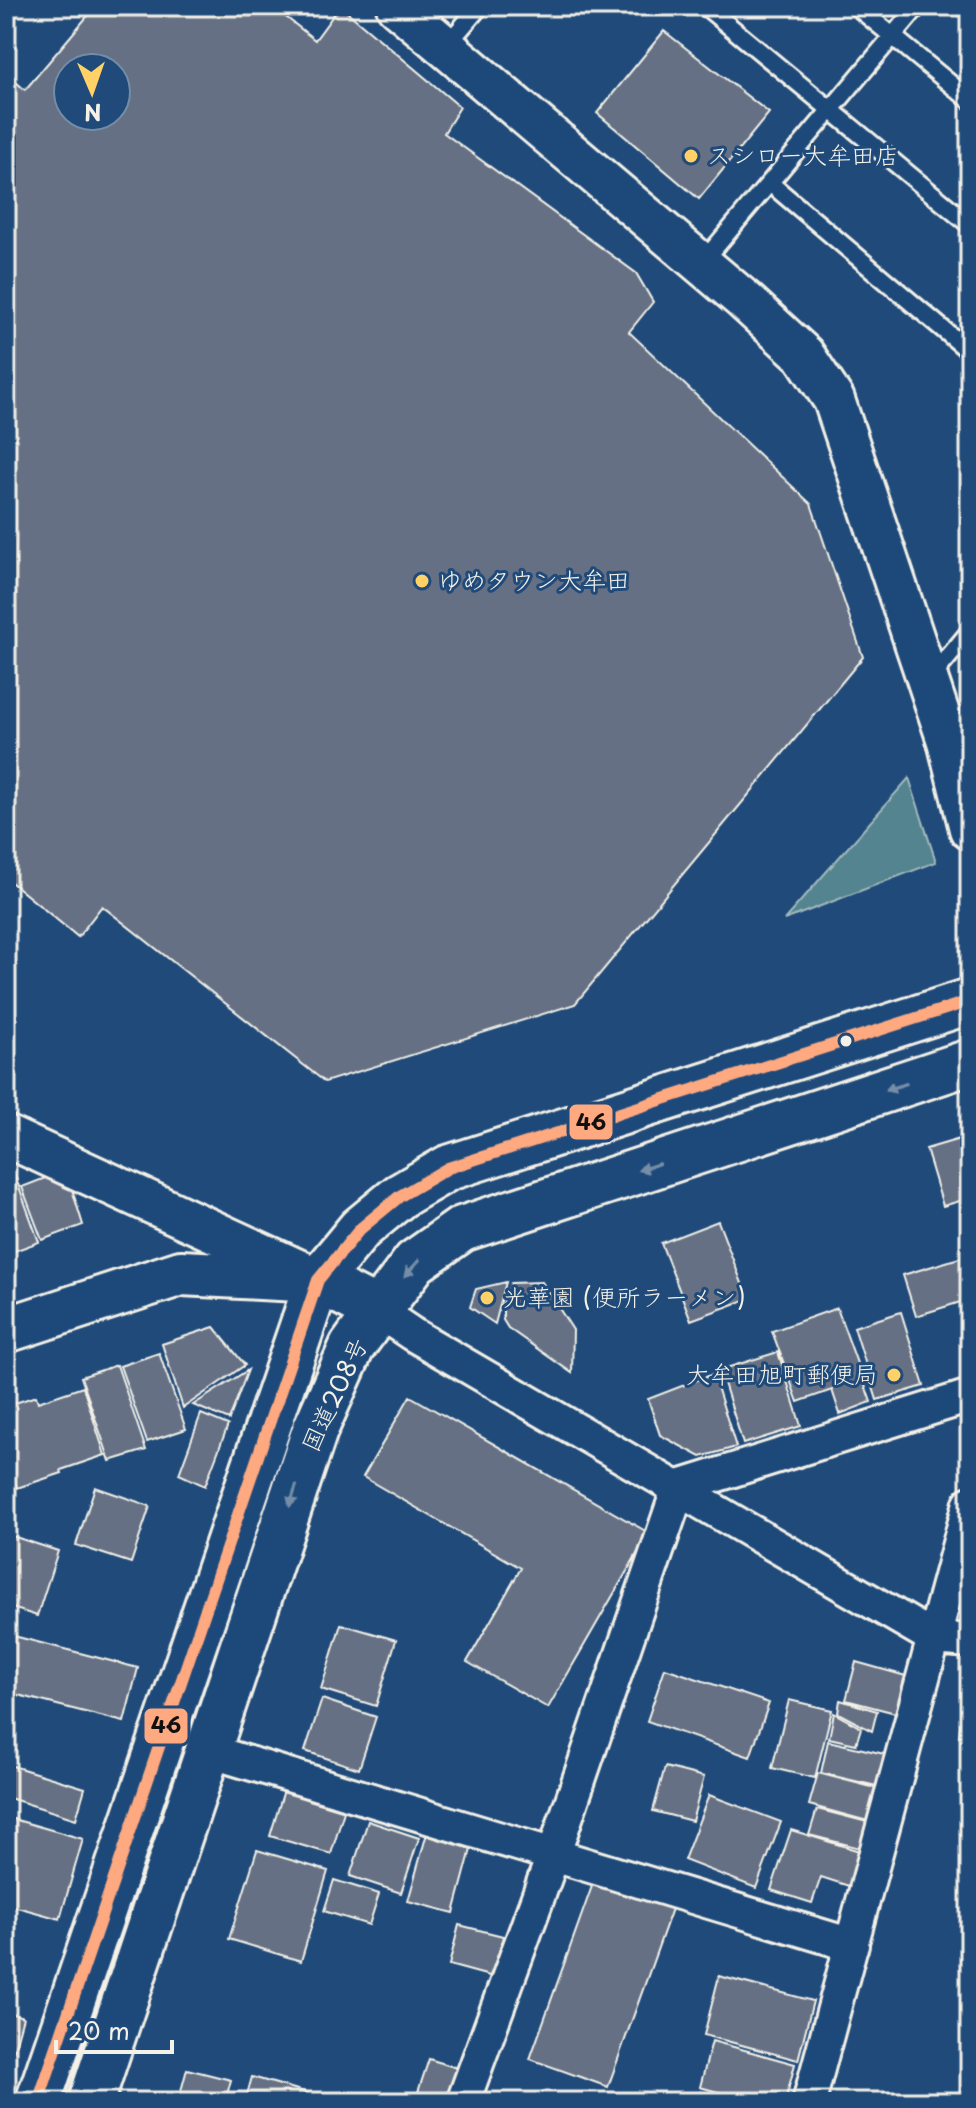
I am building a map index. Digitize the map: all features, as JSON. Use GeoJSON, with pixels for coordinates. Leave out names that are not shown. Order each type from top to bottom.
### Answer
{"type":"FeatureCollection","features":[{"type":"Feature","properties":{"kind":"main road","name":"国道208号"},"geometry":{"type":"LineString","coordinates":[[38,2102],[318,1280],[360,1229],[400,1196],[448,1168],[970,1001]]}},
{"type":"Feature","properties":{"kind":"main road","name":"国道208号"},"geometry":{"type":"LineString","coordinates":[[91,2102],[315,1430],[352,1347],[415,1262],[462,1229],[970,1062]]}},
{"type":"Feature","properties":{"kind":"main road"},"geometry":{"type":"LineString","coordinates":[[6,1330],[181,1273],[318,1280],[378,1311]]}},
{"type":"Feature","properties":{"kind":"street"},"geometry":{"type":"LineString","coordinates":[[397,6],[702,263],[804,355],[834,400],[948,741],[970,829]]}},
{"type":"Feature","properties":{"kind":"street"},"geometry":{"type":"LineString","coordinates":[[6,1136],[318,1280]]}},
{"type":"Feature","properties":{"kind":"street"},"geometry":{"type":"LineString","coordinates":[[378,1311],[412,1334],[934,1638],[970,1641]]}},
{"type":"Feature","properties":{"kind":"street"},"geometry":{"type":"LineString","coordinates":[[679,1487],[970,1396]]}},
{"type":"Feature","properties":{"kind":"street"},"geometry":{"type":"LineString","coordinates":[[463,2102],[553,1856],[679,1487]]}},
{"type":"Feature","properties":{"kind":"street"},"geometry":{"type":"LineString","coordinates":[[809,2102],[970,1503]]}},
{"type":"Feature","properties":{"kind":"street"},"geometry":{"type":"LineString","coordinates":[[209,1751],[852,1945]]}},
{"type":"Feature","properties":{"kind":"lane"},"geometry":{"type":"LineString","coordinates":[[445,47],[480,6]]}},
{"type":"Feature","properties":{"kind":"lane"},"geometry":{"type":"LineString","coordinates":[[705,6],[970,225]]}},
{"type":"Feature","properties":{"kind":"lane"},"geometry":{"type":"LineString","coordinates":[[856,6],[970,100]]}},
{"type":"Feature","properties":{"kind":"lane"},"geometry":{"type":"LineString","coordinates":[[702,263],[918,6]]}},
{"type":"Feature","properties":{"kind":"lane"},"geometry":{"type":"LineString","coordinates":[[770,183],[970,352]]}},
{"type":"Feature","properties":{"kind":"lane"},"geometry":{"type":"LineString","coordinates":[[928,680],[970,631]]}},
{"type":"Feature","properties":{"kind":"green space"},"geometry":{"type":"Polygon","coordinates":[[[909,778],[936,862],[784,920],[909,778]]]}},
{"type":"Feature","properties":{"kind":"building","name":"ゆめタウン大牟田"},"geometry":{"type":"Polygon","coordinates":[[[96,6],[272,6],[315,40],[340,6],[460,107],[444,133],[636,273],[653,302],[629,332],[811,504],[863,657],[575,1004],[325,1082],[102,906],[78,937],[6,878],[6,73],[25,90],[52,58],[52,132],[132,132],[132,52],[57,52],[96,6]]]}},
{"type":"Feature","properties":{"kind":"building","name":"スシロー大牟田店"},"geometry":{"type":"Polygon","coordinates":[[[664,31],[769,113],[699,199],[597,113],[664,31]]]}},
{"type":"Feature","properties":{"kind":"building"},"geometry":{"type":"Polygon","coordinates":[[[963,1138],[970,1162],[970,1198],[943,1206],[926,1149],[963,1138]]]}},
{"type":"Feature","properties":{"kind":"building"},"geometry":{"type":"Polygon","coordinates":[[[6,1151],[39,1242],[6,1254],[6,1151]]]}},
{"type":"Feature","properties":{"kind":"building"},"geometry":{"type":"Polygon","coordinates":[[[53,1175],[70,1183],[83,1225],[42,1240],[22,1187],[53,1175]]]}},
{"type":"Feature","properties":{"kind":"building"},"geometry":{"type":"Polygon","coordinates":[[[718,1221],[748,1299],[691,1320],[661,1243],[718,1221]]]}},
{"type":"Feature","properties":{"kind":"building"},"geometry":{"type":"Polygon","coordinates":[[[969,1255],[970,1299],[916,1316],[903,1275],[969,1255]]]}},
{"type":"Feature","properties":{"kind":"building","name":"光華園 (便所ラーメン)"},"geometry":{"type":"Polygon","coordinates":[[[506,1282],[495,1324],[470,1307],[476,1289],[506,1282]]]}},
{"type":"Feature","properties":{"kind":"building"},"geometry":{"type":"Polygon","coordinates":[[[542,1282],[573,1330],[572,1373],[508,1328],[503,1320],[503,1304],[511,1283],[542,1282]]]}},
{"type":"Feature","properties":{"kind":"building"},"geometry":{"type":"Polygon","coordinates":[[[837,1308],[871,1402],[840,1414],[832,1390],[798,1402],[772,1331],[837,1308]]]}},
{"type":"Feature","properties":{"kind":"building"},"geometry":{"type":"Polygon","coordinates":[[[901,1312],[924,1386],[877,1400],[854,1327],[901,1312]]]}},
{"type":"Feature","properties":{"kind":"building"},"geometry":{"type":"Polygon","coordinates":[[[214,1327],[245,1365],[183,1408],[162,1344],[214,1327]]]}},
{"type":"Feature","properties":{"kind":"building"},"geometry":{"type":"Polygon","coordinates":[[[778,1352],[801,1426],[743,1444],[720,1370],[778,1352]]]}},
{"type":"Feature","properties":{"kind":"building"},"geometry":{"type":"Polygon","coordinates":[[[159,1353],[186,1429],[147,1442],[120,1366],[159,1353]]]}},
{"type":"Feature","properties":{"kind":"building"},"geometry":{"type":"Polygon","coordinates":[[[117,1365],[146,1450],[110,1461],[81,1377],[117,1365]]]}},
{"type":"Feature","properties":{"kind":"building"},"geometry":{"type":"Polygon","coordinates":[[[248,1370],[229,1420],[193,1405],[248,1370]]]}},
{"type":"Feature","properties":{"kind":"building"},"geometry":{"type":"Polygon","coordinates":[[[713,1374],[736,1447],[701,1457],[660,1435],[648,1399],[713,1374]]]}},
{"type":"Feature","properties":{"kind":"building"},"geometry":{"type":"Polygon","coordinates":[[[83,1387],[105,1455],[17,1488],[12,1476],[6,1478],[6,1406],[36,1396],[38,1402],[83,1387]]]}},
{"type":"Feature","properties":{"kind":"building"},"geometry":{"type":"Polygon","coordinates":[[[410,1396],[649,1533],[548,1708],[467,1662],[521,1568],[363,1477],[410,1396]]]}},
{"type":"Feature","properties":{"kind":"building"},"geometry":{"type":"Polygon","coordinates":[[[201,1414],[228,1425],[205,1486],[179,1474],[201,1414]]]}},
{"type":"Feature","properties":{"kind":"building"},"geometry":{"type":"Polygon","coordinates":[[[95,1487],[150,1506],[131,1563],[76,1545],[95,1487]]]}},
{"type":"Feature","properties":{"kind":"building"},"geometry":{"type":"Polygon","coordinates":[[[6,1534],[58,1551],[37,1616],[6,1606],[6,1534]]]}},
{"type":"Feature","properties":{"kind":"building"},"geometry":{"type":"Polygon","coordinates":[[[341,1624],[396,1640],[376,1706],[321,1689],[341,1624]]]}},
{"type":"Feature","properties":{"kind":"building"},"geometry":{"type":"Polygon","coordinates":[[[6,1634],[138,1668],[124,1722],[6,1692],[6,1634]]]}},
{"type":"Feature","properties":{"kind":"building"},"geometry":{"type":"Polygon","coordinates":[[[856,1662],[913,1678],[903,1715],[846,1700],[856,1662]]]}},
{"type":"Feature","properties":{"kind":"building"},"geometry":{"type":"Polygon","coordinates":[[[665,1668],[769,1703],[750,1757],[647,1721],[665,1668]]]}},
{"type":"Feature","properties":{"kind":"building"},"geometry":{"type":"Polygon","coordinates":[[[970,1677],[970,1737],[959,1736],[965,1680],[970,1677]]]}},
{"type":"Feature","properties":{"kind":"building"},"geometry":{"type":"Polygon","coordinates":[[[322,1699],[376,1717],[359,1769],[305,1751],[322,1699]]]}},
{"type":"Feature","properties":{"kind":"building"},"geometry":{"type":"Polygon","coordinates":[[[789,1700],[832,1710],[815,1778],[772,1768],[789,1700]]]}},
{"type":"Feature","properties":{"kind":"building"},"geometry":{"type":"Polygon","coordinates":[[[840,1700],[877,1711],[872,1731],[838,1713],[840,1700]]]}},
{"type":"Feature","properties":{"kind":"building"},"geometry":{"type":"Polygon","coordinates":[[[834,1713],[861,1728],[856,1744],[829,1738],[834,1713]]]}},
{"type":"Feature","properties":{"kind":"building"},"geometry":{"type":"Polygon","coordinates":[[[828,1741],[893,1756],[885,1788],[821,1773],[828,1741]]]}},
{"type":"Feature","properties":{"kind":"building"},"geometry":{"type":"Polygon","coordinates":[[[6,1764],[85,1788],[76,1819],[6,1797],[6,1764]]]}},
{"type":"Feature","properties":{"kind":"building"},"geometry":{"type":"Polygon","coordinates":[[[665,1767],[704,1777],[692,1821],[653,1811],[665,1767]]]}},
{"type":"Feature","properties":{"kind":"building"},"geometry":{"type":"Polygon","coordinates":[[[818,1773],[883,1790],[875,1823],[809,1805],[818,1773]]]}},
{"type":"Feature","properties":{"kind":"building"},"geometry":{"type":"Polygon","coordinates":[[[284,1790],[345,1808],[331,1854],[270,1836],[284,1790]]]}},
{"type":"Feature","properties":{"kind":"building"},"geometry":{"type":"Polygon","coordinates":[[[709,1795],[781,1822],[756,1888],[684,1860],[709,1795]]]}},
{"type":"Feature","properties":{"kind":"building"},"geometry":{"type":"Polygon","coordinates":[[[817,1809],[875,1824],[868,1850],[809,1835],[817,1809]]]}},
{"type":"Feature","properties":{"kind":"building"},"geometry":{"type":"Polygon","coordinates":[[[6,1817],[83,1839],[60,1919],[6,1904],[6,1817]]]}},
{"type":"Feature","properties":{"kind":"building"},"geometry":{"type":"Polygon","coordinates":[[[368,1821],[419,1838],[401,1893],[350,1876],[368,1821]]]}},
{"type":"Feature","properties":{"kind":"building"},"geometry":{"type":"Polygon","coordinates":[[[429,1826],[474,1838],[454,1913],[408,1901],[429,1826]]]}},
{"type":"Feature","properties":{"kind":"building"},"geometry":{"type":"Polygon","coordinates":[[[791,1830],[866,1853],[855,1888],[821,1877],[812,1903],[771,1890],[791,1830]]]}},
{"type":"Feature","properties":{"kind":"building"},"geometry":{"type":"Polygon","coordinates":[[[257,1850],[328,1871],[301,1961],[229,1939],[257,1850]]]}},
{"type":"Feature","properties":{"kind":"building"},"geometry":{"type":"Polygon","coordinates":[[[596,1875],[674,1903],[608,2087],[530,2059],[596,1875]]]}},
{"type":"Feature","properties":{"kind":"building"},"geometry":{"type":"Polygon","coordinates":[[[334,1880],[379,1894],[369,1925],[324,1911],[334,1880]]]}},
{"type":"Feature","properties":{"kind":"building"},"geometry":{"type":"Polygon","coordinates":[[[459,1925],[503,1936],[493,1977],[449,1965],[459,1925]]]}},
{"type":"Feature","properties":{"kind":"building"},"geometry":{"type":"Polygon","coordinates":[[[719,1976],[813,2001],[798,2060],[704,2035],[719,1976]]]}},
{"type":"Feature","properties":{"kind":"building"},"geometry":{"type":"Polygon","coordinates":[[[6,2012],[23,2017],[6,2078],[6,2012]]]}},
{"type":"Feature","properties":{"kind":"building"},"geometry":{"type":"Polygon","coordinates":[[[712,2041],[795,2064],[785,2102],[754,2102],[700,2087],[712,2041]]]}},
{"type":"Feature","properties":{"kind":"building"},"geometry":{"type":"Polygon","coordinates":[[[429,2059],[463,2070],[453,2102],[427,2102],[416,2098],[429,2059]]]}},
{"type":"Feature","properties":{"kind":"building"},"geometry":{"type":"Polygon","coordinates":[[[187,2069],[231,2080],[225,2102],[178,2102],[187,2069]]]}},
{"type":"Feature","properties":{"kind":"building"},"geometry":{"type":"Polygon","coordinates":[[[252,2077],[340,2102],[245,2102],[252,2077]]]}},
{"type":"Feature","properties":{"kind":"building"},"geometry":{"type":"Polygon","coordinates":[[[700,2092],[734,2102],[697,2102],[700,2092]]]}},
{"type":"Feature","properties":{"kind":"transit line","name":"46"},"geometry":{"type":"LineString","coordinates":[[38,2102],[318,1280],[360,1229],[400,1196],[448,1168],[970,1001]]}},
{"type":"Feature","properties":{"kind":"place","name":"スシロー大牟田店"},"geometry":{"type":"Point","coordinates":[691,156]}},
{"type":"Feature","properties":{"kind":"place","name":"ゆめタウン大牟田"},"geometry":{"type":"Point","coordinates":[422,581]}},
{"type":"Feature","properties":{"kind":"place","name":"光華園 (便所ラーメン)"},"geometry":{"type":"Point","coordinates":[487,1298]}},
{"type":"Feature","properties":{"kind":"place","name":"大牟田旭町郵便局"},"geometry":{"type":"Point","coordinates":[894,1375]}}]}
